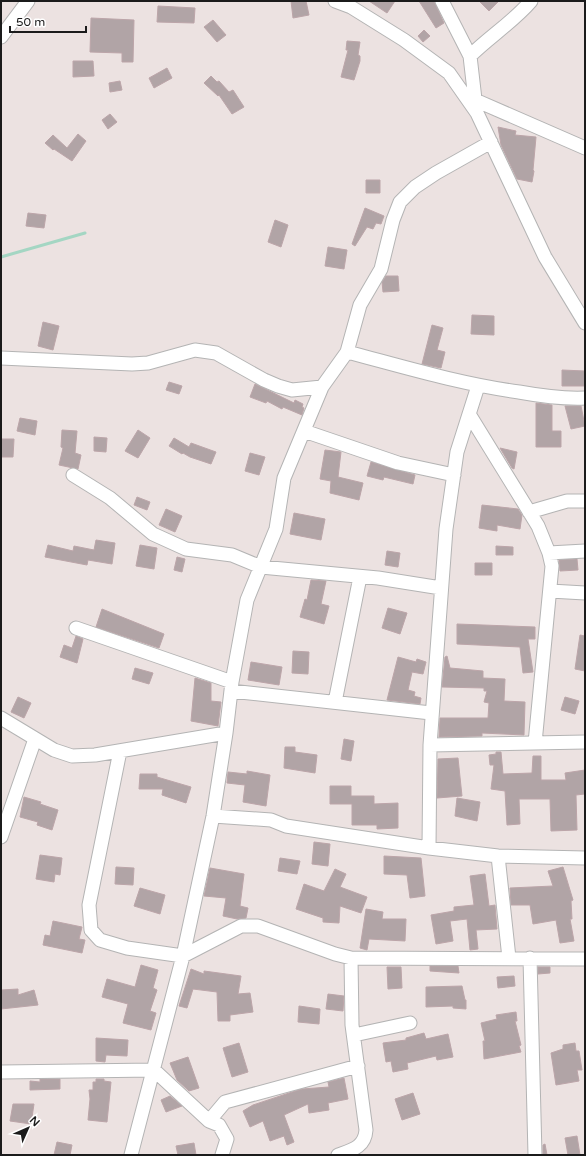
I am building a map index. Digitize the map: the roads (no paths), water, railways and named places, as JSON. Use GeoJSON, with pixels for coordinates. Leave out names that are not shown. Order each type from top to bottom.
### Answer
{"type":"FeatureCollection","features":[{"type":"Feature","properties":{"kind":"street"},"geometry":{"type":"LineString","coordinates":[[1,36],[28,1]]}},
{"type":"Feature","properties":{"kind":"street"},"geometry":{"type":"LineString","coordinates":[[335,1],[351,7],[404,40],[449,74],[477,113],[545,257],[585,323]]}},
{"type":"Feature","properties":{"kind":"street"},"geometry":{"type":"LineString","coordinates":[[442,1],[470,56],[477,113]]}},
{"type":"Feature","properties":{"kind":"street"},"geometry":{"type":"LineString","coordinates":[[470,56],[487,38],[513,18],[531,1]]}},
{"type":"Feature","properties":{"kind":"street"},"geometry":{"type":"LineString","coordinates":[[475,100],[585,148]]}},
{"type":"Feature","properties":{"kind":"street"},"geometry":{"type":"LineString","coordinates":[[131,1155],[183,956],[213,816],[226,733],[231,686],[247,600],[276,529],[284,478],[322,387],[347,352],[360,305],[382,269],[393,220],[400,202],[415,187],[436,173],[491,142]]}},
{"type":"Feature","properties":{"kind":"street"},"geometry":{"type":"LineString","coordinates":[[1,358],[132,364],[148,363],[195,350],[216,353],[278,386],[292,390],[322,387]]}},
{"type":"Feature","properties":{"kind":"street"},"geometry":{"type":"LineString","coordinates":[[347,352],[478,386],[549,397],[585,398]]}},
{"type":"Feature","properties":{"kind":"street"},"geometry":{"type":"LineString","coordinates":[[429,848],[430,745],[428,717],[446,529],[457,452],[478,386]]}},
{"type":"Feature","properties":{"kind":"street"},"geometry":{"type":"LineString","coordinates":[[469,414],[529,512],[549,553],[552,566],[535,743]]}},
{"type":"Feature","properties":{"kind":"street"},"geometry":{"type":"LineString","coordinates":[[304,430],[398,463],[454,476]]}},
{"type":"Feature","properties":{"kind":"street"},"geometry":{"type":"LineString","coordinates":[[73,475],[110,498],[153,534],[186,550],[232,555],[260,567],[360,576],[441,588]]}},
{"type":"Feature","properties":{"kind":"street"},"geometry":{"type":"LineString","coordinates":[[529,512],[567,501],[585,501]]}},
{"type":"Feature","properties":{"kind":"street"},"geometry":{"type":"LineString","coordinates":[[549,553],[585,551]]}},
{"type":"Feature","properties":{"kind":"street"},"geometry":{"type":"LineString","coordinates":[[335,702],[360,576]]}},
{"type":"Feature","properties":{"kind":"street"},"geometry":{"type":"LineString","coordinates":[[550,591],[585,593]]}},
{"type":"Feature","properties":{"kind":"street"},"geometry":{"type":"LineString","coordinates":[[76,628],[231,686],[428,717]]}},
{"type":"Feature","properties":{"kind":"street"},"geometry":{"type":"LineString","coordinates":[[1,718],[54,750],[72,756],[95,755],[226,733]]}},
{"type":"Feature","properties":{"kind":"street"},"geometry":{"type":"LineString","coordinates":[[1,837],[35,739]]}},
{"type":"Feature","properties":{"kind":"street"},"geometry":{"type":"LineString","coordinates":[[430,745],[585,742]]}},
{"type":"Feature","properties":{"kind":"street"},"geometry":{"type":"LineString","coordinates":[[120,751],[89,905],[91,930],[100,940],[127,948],[183,956],[241,926],[258,926],[335,954],[351,958],[585,959]]}},
{"type":"Feature","properties":{"kind":"street"},"geometry":{"type":"LineString","coordinates":[[213,816],[270,820],[286,826],[429,848],[498,856],[585,858]]}},
{"type":"Feature","properties":{"kind":"street"},"geometry":{"type":"LineString","coordinates":[[498,856],[509,958]]}},
{"type":"Feature","properties":{"kind":"street"},"geometry":{"type":"LineString","coordinates":[[338,1155],[355,1149],[366,1138],[354,1035],[351,958]]}},
{"type":"Feature","properties":{"kind":"street"},"geometry":{"type":"LineString","coordinates":[[530,958],[534,1155]]}},
{"type":"Feature","properties":{"kind":"street"},"geometry":{"type":"LineString","coordinates":[[354,1035],[410,1023]]}},
{"type":"Feature","properties":{"kind":"street"},"geometry":{"type":"LineString","coordinates":[[209,1121],[225,1102],[358,1066]]}},
{"type":"Feature","properties":{"kind":"street"},"geometry":{"type":"LineString","coordinates":[[1,1072],[154,1070],[209,1121],[219,1125],[227,1138],[222,1155]]}},
{"type":"Feature","properties":{"kind":"waterway"},"geometry":{"type":"LineString","coordinates":[[1,257],[85,233]]}}]}
